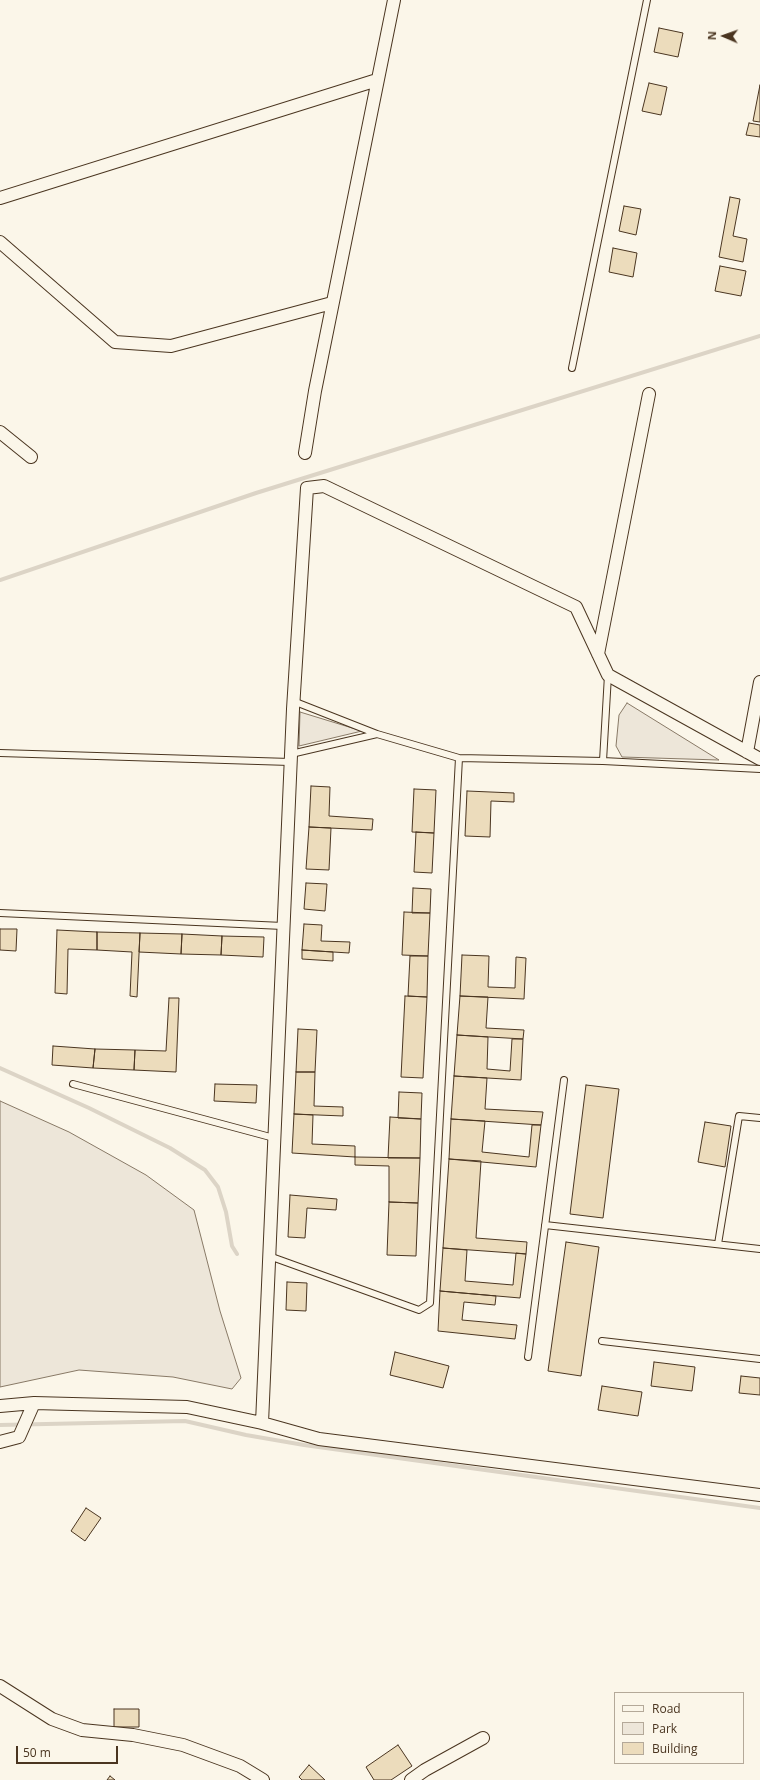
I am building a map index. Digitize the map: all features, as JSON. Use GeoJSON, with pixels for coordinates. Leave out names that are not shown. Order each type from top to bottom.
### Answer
{"type":"FeatureCollection","features":[{"type":"Feature","properties":{"kind":"street"},"geometry":{"type":"LineString","coordinates":[[305,453],[332,303],[394,0]]}},
{"type":"Feature","properties":{"kind":"street"},"geometry":{"type":"LineString","coordinates":[[0,198],[377,80]]}},
{"type":"Feature","properties":{"kind":"street"},"geometry":{"type":"LineString","coordinates":[[0,242],[115,342],[171,346],[332,303]]}},
{"type":"Feature","properties":{"kind":"street"},"geometry":{"type":"LineString","coordinates":[[598,654],[649,394]]}},
{"type":"Feature","properties":{"kind":"street"},"geometry":{"type":"LineString","coordinates":[[0,432],[31,457]]}},
{"type":"Feature","properties":{"kind":"street"},"geometry":{"type":"LineString","coordinates":[[262,1423],[290,758],[307,488],[324,486],[576,607],[608,675],[760,759]]}},
{"type":"Feature","properties":{"kind":"street"},"geometry":{"type":"LineString","coordinates":[[747,752],[760,682]]}},
{"type":"Feature","properties":{"kind":"street"},"geometry":{"type":"LineString","coordinates":[[0,1442],[19,1437],[34,1403]]}},
{"type":"Feature","properties":{"kind":"street"},"geometry":{"type":"LineString","coordinates":[[0,1406],[34,1403],[187,1407],[262,1423],[319,1439],[760,1495]]}},
{"type":"Feature","properties":{"kind":"street"},"geometry":{"type":"LineString","coordinates":[[0,1686],[52,1719],[82,1730],[133,1735],[183,1745],[240,1766],[264,1780]]}},
{"type":"Feature","properties":{"kind":"street"},"geometry":{"type":"LineString","coordinates":[[411,1780],[425,1770],[483,1738]]}},
{"type":"Feature","properties":{"kind":"lane"},"geometry":{"type":"LineString","coordinates":[[572,368],[647,0]]}},
{"type":"Feature","properties":{"kind":"lane"},"geometry":{"type":"LineString","coordinates":[[603,761],[608,675]]}},
{"type":"Feature","properties":{"kind":"lane"},"geometry":{"type":"LineString","coordinates":[[293,701],[377,734],[459,758],[603,761],[760,769]]}},
{"type":"Feature","properties":{"kind":"lane"},"geometry":{"type":"LineString","coordinates":[[0,753],[290,758],[377,734]]}},
{"type":"Feature","properties":{"kind":"lane"},"geometry":{"type":"LineString","coordinates":[[269,1256],[419,1310],[430,1303],[459,758]]}},
{"type":"Feature","properties":{"kind":"lane"},"geometry":{"type":"LineString","coordinates":[[0,913],[283,926]]}},
{"type":"Feature","properties":{"kind":"lane"},"geometry":{"type":"LineString","coordinates":[[528,1357],[564,1080]]}},
{"type":"Feature","properties":{"kind":"lane"},"geometry":{"type":"LineString","coordinates":[[73,1084],[274,1138]]}},
{"type":"Feature","properties":{"kind":"lane"},"geometry":{"type":"LineString","coordinates":[[718,1244],[739,1116],[760,1118]]}},
{"type":"Feature","properties":{"kind":"lane"},"geometry":{"type":"LineString","coordinates":[[545,1225],[760,1249]]}},
{"type":"Feature","properties":{"kind":"lane"},"geometry":{"type":"LineString","coordinates":[[602,1341],[760,1359]]}},
{"type":"Feature","properties":{"kind":"green space"},"geometry":{"type":"Polygon","coordinates":[[[627,703],[719,760],[622,757],[616,746],[619,715],[627,703]]]}},
{"type":"Feature","properties":{"kind":"green space"},"geometry":{"type":"Polygon","coordinates":[[[300,712],[362,731],[299,746],[300,712]]]}},
{"type":"Feature","properties":{"kind":"green space"},"geometry":{"type":"Polygon","coordinates":[[[0,1101],[69,1132],[146,1175],[194,1210],[220,1311],[241,1378],[232,1389],[173,1377],[79,1370],[0,1387],[0,1101]]]}},
{"type":"Feature","properties":{"kind":"building"},"geometry":{"type":"Polygon","coordinates":[[[659,28],[683,33],[678,57],[654,52],[659,28]]]}},
{"type":"Feature","properties":{"kind":"building"},"geometry":{"type":"Polygon","coordinates":[[[649,83],[667,87],[661,115],[642,111],[649,83]]]}},
{"type":"Feature","properties":{"kind":"building"},"geometry":{"type":"Polygon","coordinates":[[[760,85],[760,122],[753,121],[760,85]]]}},
{"type":"Feature","properties":{"kind":"building"},"geometry":{"type":"Polygon","coordinates":[[[749,123],[760,125],[760,137],[746,135],[749,123]]]}},
{"type":"Feature","properties":{"kind":"building"},"geometry":{"type":"Polygon","coordinates":[[[730,197],[740,199],[733,236],[747,239],[743,262],[719,257],[730,197]]]}},
{"type":"Feature","properties":{"kind":"building"},"geometry":{"type":"Polygon","coordinates":[[[624,206],[641,209],[636,235],[619,231],[624,206]]]}},
{"type":"Feature","properties":{"kind":"building"},"geometry":{"type":"Polygon","coordinates":[[[613,248],[637,253],[633,277],[609,272],[613,248]]]}},
{"type":"Feature","properties":{"kind":"building"},"geometry":{"type":"Polygon","coordinates":[[[720,266],[746,271],[741,296],[715,291],[720,266]]]}},
{"type":"Feature","properties":{"kind":"building"},"geometry":{"type":"Polygon","coordinates":[[[311,786],[330,787],[329,816],[373,819],[372,830],[309,827],[311,786]]]}},
{"type":"Feature","properties":{"kind":"building"},"geometry":{"type":"Polygon","coordinates":[[[414,789],[436,790],[434,833],[412,832],[414,789]]]}},
{"type":"Feature","properties":{"kind":"building"},"geometry":{"type":"Polygon","coordinates":[[[467,791],[514,793],[514,802],[491,801],[490,837],[465,836],[467,791]]]}},
{"type":"Feature","properties":{"kind":"building"},"geometry":{"type":"Polygon","coordinates":[[[309,827],[331,828],[329,870],[306,869],[309,827]]]}},
{"type":"Feature","properties":{"kind":"building"},"geometry":{"type":"Polygon","coordinates":[[[416,832],[434,833],[432,873],[414,872],[416,832]]]}},
{"type":"Feature","properties":{"kind":"building"},"geometry":{"type":"Polygon","coordinates":[[[306,883],[327,884],[325,911],[304,909],[306,883]]]}},
{"type":"Feature","properties":{"kind":"building"},"geometry":{"type":"Polygon","coordinates":[[[413,888],[431,889],[430,913],[412,913],[413,888]]]}},
{"type":"Feature","properties":{"kind":"building"},"geometry":{"type":"Polygon","coordinates":[[[404,912],[430,913],[428,956],[402,955],[404,912]]]}},
{"type":"Feature","properties":{"kind":"building"},"geometry":{"type":"Polygon","coordinates":[[[304,924],[322,925],[321,941],[350,942],[349,953],[302,950],[304,924]]]}},
{"type":"Feature","properties":{"kind":"building"},"geometry":{"type":"Polygon","coordinates":[[[0,929],[17,929],[16,951],[0,950],[0,929]]]}},
{"type":"Feature","properties":{"kind":"building"},"geometry":{"type":"Polygon","coordinates":[[[57,930],[97,932],[97,950],[68,949],[67,994],[55,993],[57,930]]]}},
{"type":"Feature","properties":{"kind":"building"},"geometry":{"type":"Polygon","coordinates":[[[97,932],[140,933],[137,997],[130,996],[132,952],[97,950],[97,932]]]}},
{"type":"Feature","properties":{"kind":"building"},"geometry":{"type":"Polygon","coordinates":[[[140,933],[182,934],[181,954],[139,952],[140,933]]]}},
{"type":"Feature","properties":{"kind":"building"},"geometry":{"type":"Polygon","coordinates":[[[182,934],[222,936],[221,955],[181,954],[182,934]]]}},
{"type":"Feature","properties":{"kind":"building"},"geometry":{"type":"Polygon","coordinates":[[[222,936],[264,937],[263,957],[221,955],[222,936]]]}},
{"type":"Feature","properties":{"kind":"building"},"geometry":{"type":"Polygon","coordinates":[[[302,950],[333,952],[333,961],[302,959],[302,950]]]}},
{"type":"Feature","properties":{"kind":"building"},"geometry":{"type":"Polygon","coordinates":[[[462,955],[489,956],[488,987],[515,988],[516,957],[526,958],[524,999],[460,996],[462,955]]]}},
{"type":"Feature","properties":{"kind":"building"},"geometry":{"type":"Polygon","coordinates":[[[410,956],[428,956],[427,997],[408,996],[410,956]]]}},
{"type":"Feature","properties":{"kind":"building"},"geometry":{"type":"Polygon","coordinates":[[[405,996],[427,997],[423,1078],[401,1077],[405,996]]]}},
{"type":"Feature","properties":{"kind":"building"},"geometry":{"type":"Polygon","coordinates":[[[460,996],[488,997],[486,1028],[524,1030],[523,1039],[457,1035],[460,996]]]}},
{"type":"Feature","properties":{"kind":"building"},"geometry":{"type":"Polygon","coordinates":[[[169,998],[179,998],[176,1072],[134,1070],[135,1050],[166,1051],[169,998]]]}},
{"type":"Feature","properties":{"kind":"building"},"geometry":{"type":"Polygon","coordinates":[[[298,1029],[317,1030],[315,1072],[296,1072],[298,1029]]]}},
{"type":"Feature","properties":{"kind":"building"},"geometry":{"type":"Polygon","coordinates":[[[457,1035],[488,1037],[487,1069],[510,1071],[512,1039],[523,1039],[521,1080],[454,1076],[457,1035]]]}},
{"type":"Feature","properties":{"kind":"building"},"geometry":{"type":"Polygon","coordinates":[[[53,1046],[95,1049],[93,1068],[52,1065],[53,1046]]]}},
{"type":"Feature","properties":{"kind":"building"},"geometry":{"type":"Polygon","coordinates":[[[95,1049],[135,1050],[134,1070],[93,1068],[95,1049]]]}},
{"type":"Feature","properties":{"kind":"building"},"geometry":{"type":"Polygon","coordinates":[[[296,1072],[315,1072],[314,1106],[343,1107],[343,1116],[294,1114],[296,1072]]]}},
{"type":"Feature","properties":{"kind":"building"},"geometry":{"type":"Polygon","coordinates":[[[454,1076],[487,1078],[485,1109],[543,1112],[541,1125],[451,1119],[454,1076]]]}},
{"type":"Feature","properties":{"kind":"building"},"geometry":{"type":"Polygon","coordinates":[[[215,1084],[257,1085],[256,1103],[214,1101],[215,1084]]]}},
{"type":"Feature","properties":{"kind":"building"},"geometry":{"type":"Polygon","coordinates":[[[586,1085],[619,1089],[603,1218],[570,1214],[586,1085]]]}},
{"type":"Feature","properties":{"kind":"building"},"geometry":{"type":"Polygon","coordinates":[[[399,1092],[422,1093],[421,1119],[398,1118],[399,1092]]]}},
{"type":"Feature","properties":{"kind":"building"},"geometry":{"type":"Polygon","coordinates":[[[294,1114],[313,1115],[312,1144],[355,1146],[355,1157],[292,1153],[294,1114]]]}},
{"type":"Feature","properties":{"kind":"building"},"geometry":{"type":"Polygon","coordinates":[[[390,1117],[421,1119],[420,1158],[388,1158],[390,1117]]]}},
{"type":"Feature","properties":{"kind":"building"},"geometry":{"type":"Polygon","coordinates":[[[451,1119],[485,1121],[482,1152],[529,1157],[532,1125],[541,1125],[536,1167],[449,1159],[451,1119]]]}},
{"type":"Feature","properties":{"kind":"building"},"geometry":{"type":"Polygon","coordinates":[[[705,1122],[731,1126],[725,1167],[698,1162],[705,1122]]]}},
{"type":"Feature","properties":{"kind":"building"},"geometry":{"type":"Polygon","coordinates":[[[355,1157],[420,1158],[418,1203],[389,1202],[389,1166],[355,1165],[355,1157]]]}},
{"type":"Feature","properties":{"kind":"building"},"geometry":{"type":"Polygon","coordinates":[[[449,1159],[481,1161],[476,1238],[527,1242],[526,1254],[443,1248],[449,1159]]]}},
{"type":"Feature","properties":{"kind":"building"},"geometry":{"type":"Polygon","coordinates":[[[290,1195],[337,1199],[336,1210],[307,1208],[305,1238],[288,1237],[290,1195]]]}},
{"type":"Feature","properties":{"kind":"building"},"geometry":{"type":"Polygon","coordinates":[[[389,1202],[418,1203],[416,1256],[387,1255],[389,1202]]]}},
{"type":"Feature","properties":{"kind":"building"},"geometry":{"type":"Polygon","coordinates":[[[566,1242],[599,1247],[581,1376],[548,1371],[566,1242]]]}},
{"type":"Feature","properties":{"kind":"building"},"geometry":{"type":"Polygon","coordinates":[[[443,1248],[467,1250],[465,1281],[513,1285],[516,1253],[526,1254],[520,1298],[440,1291],[443,1248]]]}},
{"type":"Feature","properties":{"kind":"building"},"geometry":{"type":"Polygon","coordinates":[[[287,1282],[307,1283],[306,1311],[286,1310],[287,1282]]]}},
{"type":"Feature","properties":{"kind":"building"},"geometry":{"type":"Polygon","coordinates":[[[440,1291],[496,1296],[495,1305],[464,1302],[462,1320],[517,1325],[515,1339],[438,1331],[440,1291]]]}},
{"type":"Feature","properties":{"kind":"building"},"geometry":{"type":"Polygon","coordinates":[[[395,1352],[449,1366],[443,1388],[390,1375],[395,1352]]]}},
{"type":"Feature","properties":{"kind":"building"},"geometry":{"type":"Polygon","coordinates":[[[654,1362],[695,1367],[692,1391],[651,1386],[654,1362]]]}},
{"type":"Feature","properties":{"kind":"building"},"geometry":{"type":"Polygon","coordinates":[[[741,1376],[760,1378],[760,1395],[739,1393],[741,1376]]]}},
{"type":"Feature","properties":{"kind":"building"},"geometry":{"type":"Polygon","coordinates":[[[602,1386],[642,1392],[638,1416],[598,1410],[602,1386]]]}},
{"type":"Feature","properties":{"kind":"building"},"geometry":{"type":"Polygon","coordinates":[[[86,1508],[101,1518],[85,1541],[71,1531],[86,1508]]]}},
{"type":"Feature","properties":{"kind":"building"},"geometry":{"type":"Polygon","coordinates":[[[114,1709],[139,1709],[139,1727],[114,1727],[114,1709]]]}},
{"type":"Feature","properties":{"kind":"building"},"geometry":{"type":"Polygon","coordinates":[[[398,1745],[412,1766],[391,1780],[374,1780],[366,1767],[398,1745]]]}},
{"type":"Feature","properties":{"kind":"building"},"geometry":{"type":"Polygon","coordinates":[[[309,1765],[325,1780],[302,1780],[299,1777],[309,1765]]]}},
{"type":"Feature","properties":{"kind":"building"},"geometry":{"type":"Polygon","coordinates":[[[110,1776],[115,1780],[107,1780],[110,1776]]]}},
{"type":"Feature","properties":{"kind":"waterway"},"geometry":{"type":"LineString","coordinates":[[0,580],[256,493],[760,336]]}},
{"type":"Feature","properties":{"kind":"waterway"},"geometry":{"type":"LineString","coordinates":[[0,1068],[89,1108],[170,1148],[205,1170],[218,1187],[226,1212],[232,1246],[237,1254]]}},
{"type":"Feature","properties":{"kind":"waterway"},"geometry":{"type":"LineString","coordinates":[[0,1425],[185,1421],[246,1435],[304,1445],[760,1508]]}}]}
